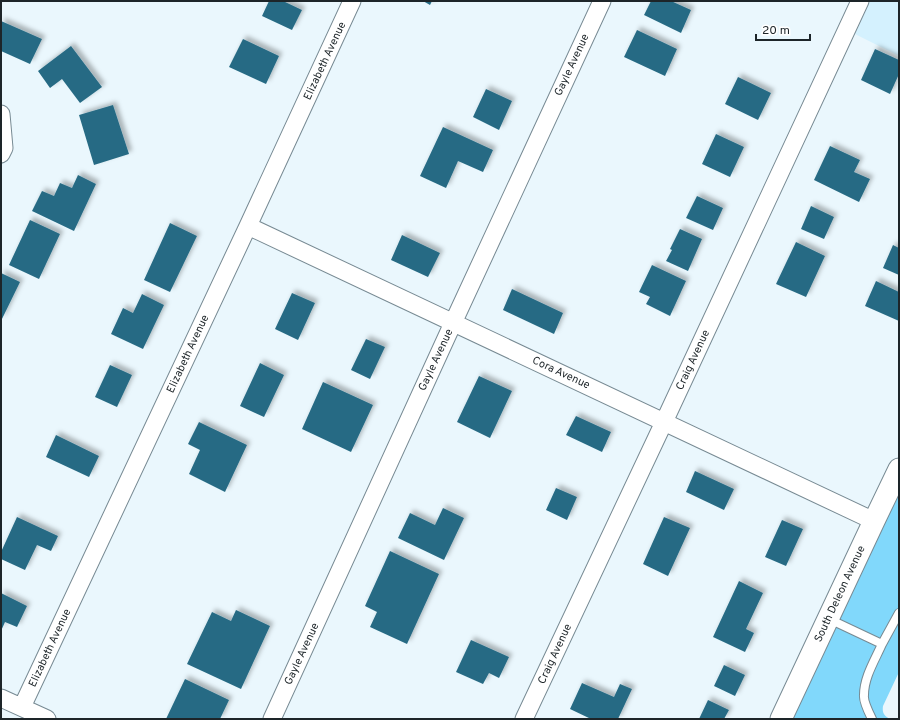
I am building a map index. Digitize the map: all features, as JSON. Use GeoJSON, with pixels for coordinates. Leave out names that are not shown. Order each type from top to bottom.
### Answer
{"type":"FeatureCollection","features":[{"type":"Feature","properties":{"kind":"street","name":"Elizabeth Avenue"},"geometry":{"type":"LineString","coordinates":[[22,707],[352,1]]}},
{"type":"Feature","properties":{"kind":"street","name":"Gayle Avenue"},"geometry":{"type":"LineString","coordinates":[[272,719],[602,1]]}},
{"type":"Feature","properties":{"kind":"street","name":"Craig Avenue"},"geometry":{"type":"LineString","coordinates":[[524,719],[860,1]]}},
{"type":"Feature","properties":{"kind":"street"},"geometry":{"type":"LineString","coordinates":[[1,114],[4,148],[1,154]]}},
{"type":"Feature","properties":{"kind":"street","name":"Cora Avenue"},"geometry":{"type":"LineString","coordinates":[[248,226],[874,521]]}},
{"type":"Feature","properties":{"kind":"street","name":"South Deleon Avenue"},"geometry":{"type":"LineString","coordinates":[[782,719],[899,469]]}},
{"type":"Feature","properties":{"kind":"street"},"geometry":{"type":"LineString","coordinates":[[1,698],[47,719]]}},
{"type":"Feature","properties":{"kind":"lane"},"geometry":{"type":"LineString","coordinates":[[872,719],[863,696],[867,677],[882,644],[899,613]]}},
{"type":"Feature","properties":{"kind":"lane"},"geometry":{"type":"LineString","coordinates":[[828,618],[882,644]]}},
{"type":"Feature","properties":{"kind":"shaded area"},"geometry":{"type":"Polygon","coordinates":[[[870,1],[899,1],[899,56],[855,34],[870,1]]]}},
{"type":"Feature","properties":{"kind":"shaded area"},"geometry":{"type":"Polygon","coordinates":[[[899,490],[899,672],[883,706],[884,714],[890,719],[792,719],[899,490]]]}},
{"type":"Feature","properties":{"kind":"building"},"geometry":{"type":"Polygon","coordinates":[[[269,1],[283,1],[302,10],[292,30],[262,16],[269,1]]]}},
{"type":"Feature","properties":{"kind":"building"},"geometry":{"type":"Polygon","coordinates":[[[423,1],[432,1],[430,5],[423,1]]]}},
{"type":"Feature","properties":{"kind":"building"},"geometry":{"type":"Polygon","coordinates":[[[651,1],[671,1],[691,10],[681,33],[644,15],[651,1]]]}},
{"type":"Feature","properties":{"kind":"building"},"geometry":{"type":"Polygon","coordinates":[[[1,21],[42,39],[30,64],[1,51],[1,21]]]}},
{"type":"Feature","properties":{"kind":"building"},"geometry":{"type":"Polygon","coordinates":[[[637,30],[677,49],[665,76],[624,57],[637,30]]]}},
{"type":"Feature","properties":{"kind":"building"},"geometry":{"type":"Polygon","coordinates":[[[243,39],[279,56],[266,84],[229,67],[243,39]]]}},
{"type":"Feature","properties":{"kind":"building"},"geometry":{"type":"Polygon","coordinates":[[[71,46],[102,87],[80,103],[62,79],[50,88],[38,71],[71,46]]]}},
{"type":"Feature","properties":{"kind":"building"},"geometry":{"type":"Polygon","coordinates":[[[875,49],[899,60],[899,74],[890,94],[861,80],[875,49]]]}},
{"type":"Feature","properties":{"kind":"building"},"geometry":{"type":"Polygon","coordinates":[[[738,77],[771,93],[758,120],[725,104],[738,77]]]}},
{"type":"Feature","properties":{"kind":"building"},"geometry":{"type":"Polygon","coordinates":[[[486,89],[512,101],[499,130],[473,117],[486,89]]]}},
{"type":"Feature","properties":{"kind":"building"},"geometry":{"type":"Polygon","coordinates":[[[113,105],[129,154],[94,165],[79,115],[113,105]]]}},
{"type":"Feature","properties":{"kind":"building"},"geometry":{"type":"Polygon","coordinates":[[[443,127],[493,150],[483,172],[458,161],[446,188],[420,176],[443,127]]]}},
{"type":"Feature","properties":{"kind":"building"},"geometry":{"type":"Polygon","coordinates":[[[716,134],[744,147],[730,177],[702,164],[716,134]]]}},
{"type":"Feature","properties":{"kind":"building"},"geometry":{"type":"Polygon","coordinates":[[[830,146],[860,160],[854,172],[870,179],[859,202],[814,180],[830,146]]]}},
{"type":"Feature","properties":{"kind":"building"},"geometry":{"type":"Polygon","coordinates":[[[78,175],[96,184],[74,231],[32,211],[42,191],[54,196],[60,183],[72,188],[78,175]]]}},
{"type":"Feature","properties":{"kind":"building"},"geometry":{"type":"Polygon","coordinates":[[[697,196],[723,208],[713,230],[686,218],[697,196]]]}},
{"type":"Feature","properties":{"kind":"building"},"geometry":{"type":"Polygon","coordinates":[[[811,206],[834,217],[824,239],[801,229],[811,206]]]}},
{"type":"Feature","properties":{"kind":"building"},"geometry":{"type":"Polygon","coordinates":[[[30,220],[60,234],[39,279],[9,265],[30,220]]]}},
{"type":"Feature","properties":{"kind":"building"},"geometry":{"type":"Polygon","coordinates":[[[170,223],[197,236],[170,292],[144,280],[170,223]]]}},
{"type":"Feature","properties":{"kind":"building"},"geometry":{"type":"Polygon","coordinates":[[[680,229],[702,239],[688,271],[666,261],[680,229]]]}},
{"type":"Feature","properties":{"kind":"building"},"geometry":{"type":"Polygon","coordinates":[[[402,235],[440,253],[428,277],[391,260],[402,235]]]}},
{"type":"Feature","properties":{"kind":"building"},"geometry":{"type":"Polygon","coordinates":[[[796,242],[825,256],[806,297],[776,284],[796,242]]]}},
{"type":"Feature","properties":{"kind":"building"},"geometry":{"type":"Polygon","coordinates":[[[893,245],[899,248],[899,275],[883,268],[893,245]]]}},
{"type":"Feature","properties":{"kind":"building"},"geometry":{"type":"Polygon","coordinates":[[[652,265],[686,281],[670,316],[646,304],[650,297],[639,292],[652,265]]]}},
{"type":"Feature","properties":{"kind":"building"},"geometry":{"type":"Polygon","coordinates":[[[1,273],[20,282],[1,321],[1,273]]]}},
{"type":"Feature","properties":{"kind":"building"},"geometry":{"type":"Polygon","coordinates":[[[876,281],[899,292],[899,321],[865,306],[876,281]]]}},
{"type":"Feature","properties":{"kind":"building"},"geometry":{"type":"Polygon","coordinates":[[[512,289],[563,313],[554,334],[503,310],[512,289]]]}},
{"type":"Feature","properties":{"kind":"building"},"geometry":{"type":"Polygon","coordinates":[[[292,293],[315,303],[298,340],[275,329],[292,293]]]}},
{"type":"Feature","properties":{"kind":"building"},"geometry":{"type":"Polygon","coordinates":[[[142,294],[164,305],[143,349],[111,334],[123,308],[133,313],[142,294]]]}},
{"type":"Feature","properties":{"kind":"building"},"geometry":{"type":"Polygon","coordinates":[[[366,339],[385,347],[370,379],[351,370],[366,339]]]}},
{"type":"Feature","properties":{"kind":"building"},"geometry":{"type":"Polygon","coordinates":[[[260,363],[284,375],[264,417],[240,406],[260,363]]]}},
{"type":"Feature","properties":{"kind":"building"},"geometry":{"type":"Polygon","coordinates":[[[110,365],[132,375],[117,407],[95,397],[110,365]]]}},
{"type":"Feature","properties":{"kind":"building"},"geometry":{"type":"Polygon","coordinates":[[[479,376],[512,391],[490,438],[457,422],[479,376]]]}},
{"type":"Feature","properties":{"kind":"building"},"geometry":{"type":"Polygon","coordinates":[[[323,382],[373,405],[351,452],[302,429],[323,382]]]}},
{"type":"Feature","properties":{"kind":"building"},"geometry":{"type":"Polygon","coordinates":[[[576,416],[611,432],[602,452],[566,435],[576,416]]]}},
{"type":"Feature","properties":{"kind":"building"},"geometry":{"type":"Polygon","coordinates":[[[199,422],[247,445],[225,492],[189,474],[200,450],[188,444],[199,422]]]}},
{"type":"Feature","properties":{"kind":"building"},"geometry":{"type":"Polygon","coordinates":[[[56,435],[99,456],[89,477],[46,457],[56,435]]]}},
{"type":"Feature","properties":{"kind":"building"},"geometry":{"type":"Polygon","coordinates":[[[695,471],[734,489],[724,510],[686,492],[695,471]]]}},
{"type":"Feature","properties":{"kind":"building"},"geometry":{"type":"Polygon","coordinates":[[[556,488],[577,497],[567,520],[546,510],[556,488]]]}},
{"type":"Feature","properties":{"kind":"building"},"geometry":{"type":"Polygon","coordinates":[[[443,508],[464,518],[444,560],[398,538],[410,513],[435,525],[443,508]]]}},
{"type":"Feature","properties":{"kind":"building"},"geometry":{"type":"Polygon","coordinates":[[[17,517],[58,536],[51,551],[37,545],[25,570],[1,559],[1,552],[17,517]]]}},
{"type":"Feature","properties":{"kind":"building"},"geometry":{"type":"Polygon","coordinates":[[[664,517],[690,528],[668,576],[643,564],[664,517]]]}},
{"type":"Feature","properties":{"kind":"building"},"geometry":{"type":"Polygon","coordinates":[[[782,520],[803,529],[786,566],[765,557],[782,520]]]}},
{"type":"Feature","properties":{"kind":"building"},"geometry":{"type":"Polygon","coordinates":[[[390,551],[439,574],[407,644],[370,627],[377,612],[365,606],[390,551]]]}},
{"type":"Feature","properties":{"kind":"building"},"geometry":{"type":"Polygon","coordinates":[[[739,581],[763,593],[746,629],[754,633],[745,652],[713,637],[739,581]]]}},
{"type":"Feature","properties":{"kind":"building"},"geometry":{"type":"Polygon","coordinates":[[[1,593],[27,606],[17,627],[5,622],[1,631],[1,593]]]}},
{"type":"Feature","properties":{"kind":"building"},"geometry":{"type":"Polygon","coordinates":[[[236,610],[270,626],[241,689],[187,664],[212,612],[231,621],[236,610]]]}},
{"type":"Feature","properties":{"kind":"building"},"geometry":{"type":"Polygon","coordinates":[[[471,640],[509,657],[499,678],[489,673],[483,684],[456,672],[471,640]]]}},
{"type":"Feature","properties":{"kind":"building"},"geometry":{"type":"Polygon","coordinates":[[[724,665],[745,675],[735,696],[714,686],[724,665]]]}},
{"type":"Feature","properties":{"kind":"building"},"geometry":{"type":"Polygon","coordinates":[[[185,679],[229,700],[220,719],[166,719],[185,679]]]}},
{"type":"Feature","properties":{"kind":"building"},"geometry":{"type":"Polygon","coordinates":[[[582,683],[614,697],[620,684],[632,689],[618,719],[591,719],[570,709],[582,683]]]}},
{"type":"Feature","properties":{"kind":"building"},"geometry":{"type":"Polygon","coordinates":[[[708,700],[729,710],[724,719],[699,719],[708,700]]]}}]}
